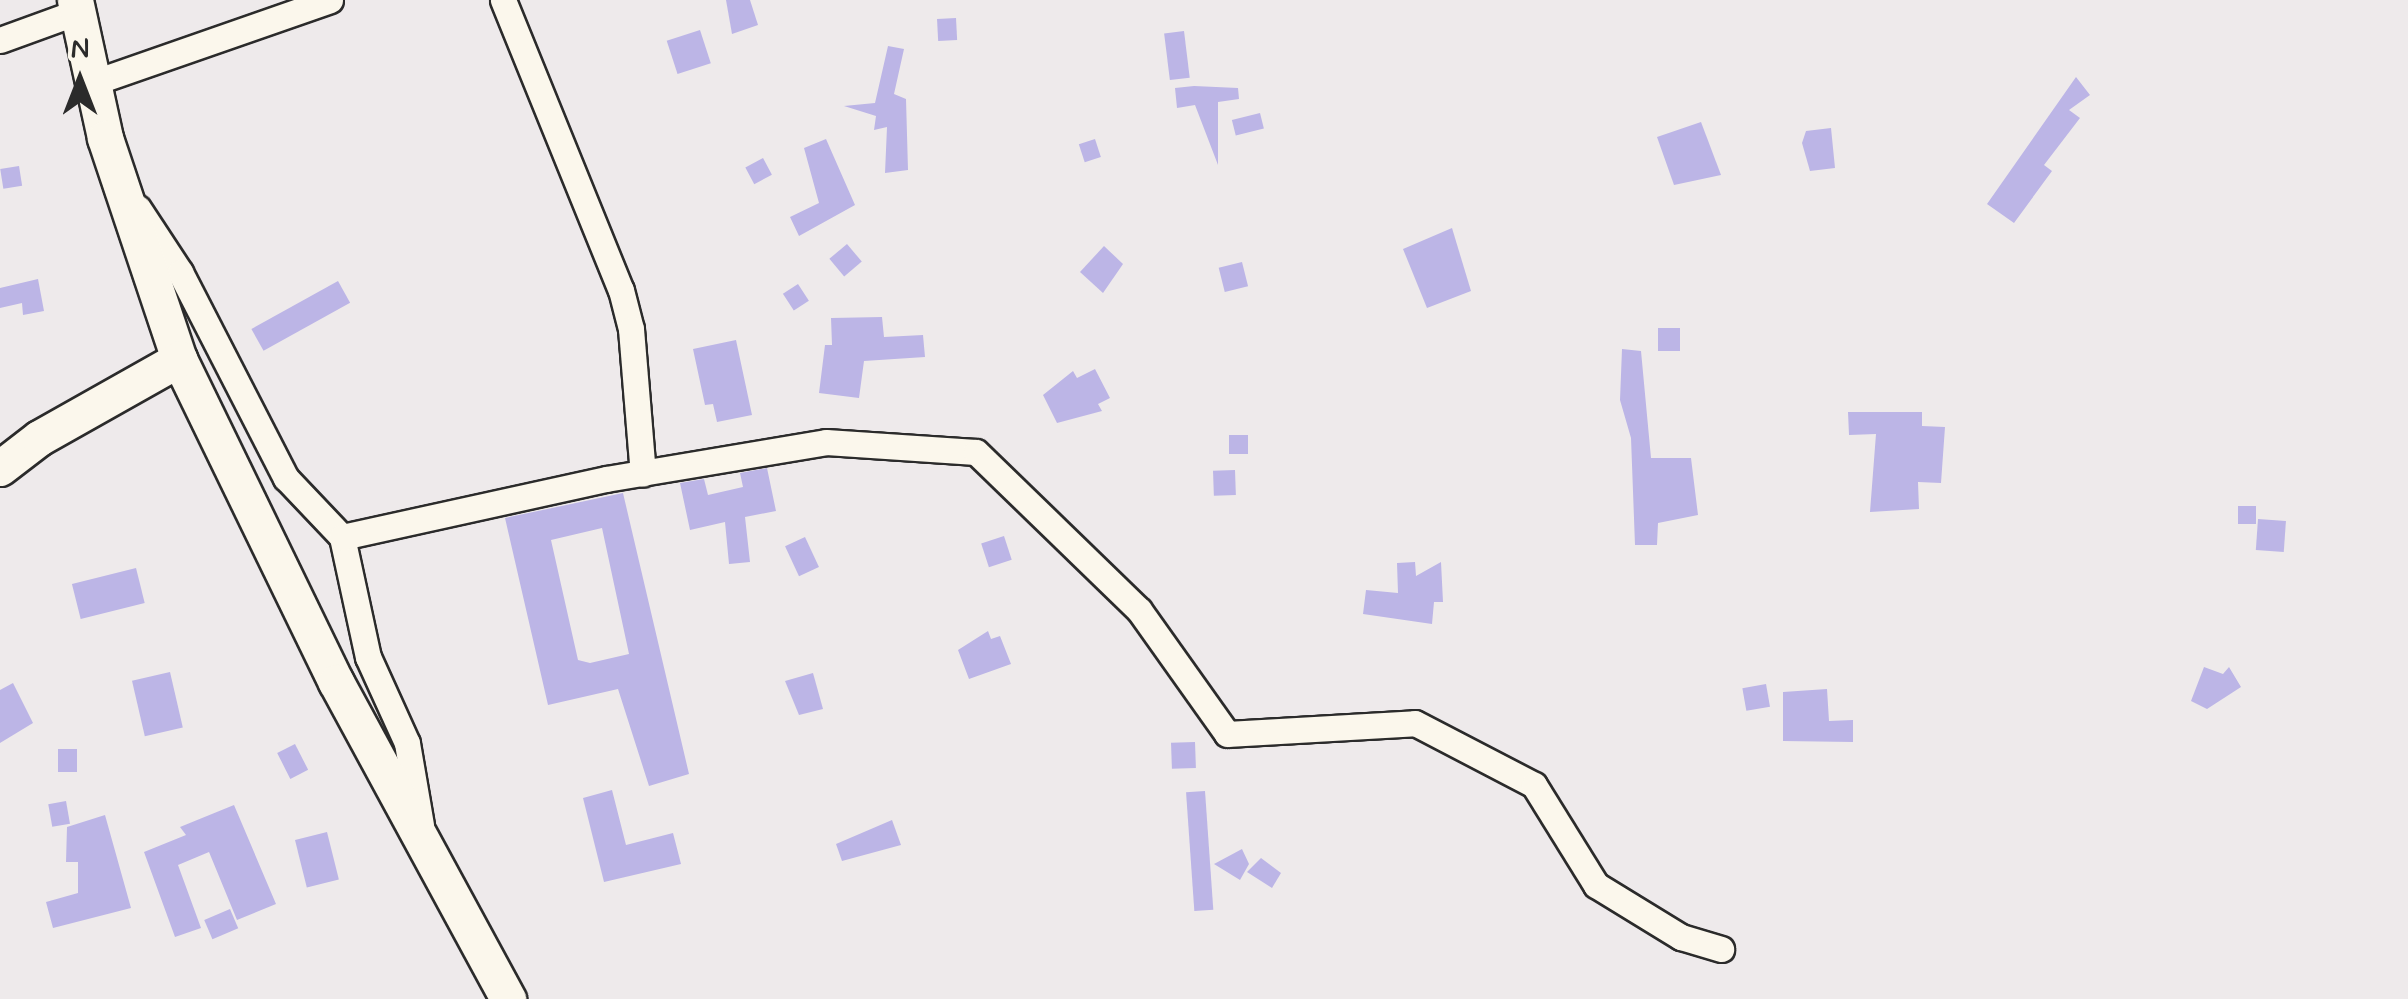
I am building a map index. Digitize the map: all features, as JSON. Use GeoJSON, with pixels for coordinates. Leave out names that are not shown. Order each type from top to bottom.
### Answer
{"type":"FeatureCollection","features":[{"type":"Feature","properties":{"kind":"main road"},"geometry":{"type":"LineString","coordinates":[[76,6],[118,179],[178,360],[327,665],[508,999]]}},
{"type":"Feature","properties":{"kind":"main road"},"geometry":{"type":"LineString","coordinates":[[0,468],[38,438],[178,360]]}},
{"type":"Feature","properties":{"kind":"street"},"geometry":{"type":"LineString","coordinates":[[92,83],[330,0]]}},
{"type":"Feature","properties":{"kind":"street"},"geometry":{"type":"LineString","coordinates":[[503,0],[621,290],[632,329],[643,474]]}},
{"type":"Feature","properties":{"kind":"street"},"geometry":{"type":"LineString","coordinates":[[0,40],[76,6]]}},
{"type":"Feature","properties":{"kind":"street"},"geometry":{"type":"LineString","coordinates":[[118,179],[180,272],[286,478],[342,538],[368,657],[407,743],[423,842]]}},
{"type":"Feature","properties":{"kind":"street"},"geometry":{"type":"LineString","coordinates":[[342,538],[643,474],[826,442],[976,452],[1139,610],[1227,734],[1415,723],[1534,785],[1596,885],[1681,938],[1721,949]]}},
{"type":"Feature","properties":{"kind":"building"},"geometry":{"type":"Polygon","coordinates":[[[726,0],[750,0],[758,25],[732,34],[726,0]]]}},
{"type":"Feature","properties":{"kind":"building"},"geometry":{"type":"Polygon","coordinates":[[[956,18],[957,40],[938,41],[937,19],[956,18]]]}},
{"type":"Feature","properties":{"kind":"building"},"geometry":{"type":"Polygon","coordinates":[[[700,30],[711,63],[678,74],[667,41],[700,30]]]}},
{"type":"Feature","properties":{"kind":"building"},"geometry":{"type":"Polygon","coordinates":[[[1184,31],[1190,78],[1170,80],[1164,33],[1184,31]]]}},
{"type":"Feature","properties":{"kind":"building"},"geometry":{"type":"Polygon","coordinates":[[[888,46],[904,49],[894,94],[906,99],[908,170],[885,173],[887,127],[874,130],[876,116],[844,106],[875,103],[888,46]]]}},
{"type":"Feature","properties":{"kind":"building"},"geometry":{"type":"Polygon","coordinates":[[[2076,77],[2090,95],[2069,110],[2080,118],[2044,165],[2052,171],[2014,223],[1987,204],[2076,77]]]}},
{"type":"Feature","properties":{"kind":"building"},"geometry":{"type":"Polygon","coordinates":[[[1175,88],[1238,88],[1239,99],[1218,102],[1218,165],[1195,105],[1177,108],[1175,88]]]}},
{"type":"Feature","properties":{"kind":"building"},"geometry":{"type":"Polygon","coordinates":[[[1260,113],[1264,129],[1236,136],[1232,120],[1260,113]]]}},
{"type":"Feature","properties":{"kind":"building"},"geometry":{"type":"Polygon","coordinates":[[[1701,122],[1721,175],[1674,185],[1657,137],[1701,122]]]}},
{"type":"Feature","properties":{"kind":"building"},"geometry":{"type":"Polygon","coordinates":[[[1831,128],[1835,168],[1810,171],[1802,143],[1806,131],[1831,128]]]}},
{"type":"Feature","properties":{"kind":"building"},"geometry":{"type":"Polygon","coordinates":[[[826,139],[855,205],[799,236],[790,217],[819,203],[804,148],[826,139]]]}},
{"type":"Feature","properties":{"kind":"building"},"geometry":{"type":"Polygon","coordinates":[[[1095,139],[1101,157],[1085,162],[1079,144],[1095,139]]]}},
{"type":"Feature","properties":{"kind":"building"},"geometry":{"type":"Polygon","coordinates":[[[763,158],[772,175],[754,184],[745,167],[763,158]]]}},
{"type":"Feature","properties":{"kind":"building"},"geometry":{"type":"Polygon","coordinates":[[[19,166],[22,186],[3,189],[0,169],[19,166]]]}},
{"type":"Feature","properties":{"kind":"building"},"geometry":{"type":"Polygon","coordinates":[[[1452,228],[1471,291],[1427,308],[1403,249],[1452,228]]]}},
{"type":"Feature","properties":{"kind":"building"},"geometry":{"type":"Polygon","coordinates":[[[847,244],[862,262],[844,276],[829,259],[847,244]]]}},
{"type":"Feature","properties":{"kind":"building"},"geometry":{"type":"Polygon","coordinates":[[[1104,246],[1123,264],[1103,293],[1080,272],[1104,246]]]}},
{"type":"Feature","properties":{"kind":"building"},"geometry":{"type":"Polygon","coordinates":[[[1242,262],[1248,286],[1225,292],[1219,268],[1242,262]]]}},
{"type":"Feature","properties":{"kind":"building"},"geometry":{"type":"Polygon","coordinates":[[[38,279],[44,311],[23,315],[22,303],[0,308],[0,288],[38,279]]]}},
{"type":"Feature","properties":{"kind":"building"},"geometry":{"type":"Polygon","coordinates":[[[338,281],[350,303],[264,351],[251,329],[338,281]]]}},
{"type":"Feature","properties":{"kind":"building"},"geometry":{"type":"Polygon","coordinates":[[[798,284],[809,301],[794,311],[783,294],[798,284]]]}},
{"type":"Feature","properties":{"kind":"building"},"geometry":{"type":"Polygon","coordinates":[[[882,317],[884,337],[923,335],[925,357],[864,361],[859,398],[819,393],[825,345],[832,345],[831,318],[882,317]]]}},
{"type":"Feature","properties":{"kind":"building"},"geometry":{"type":"Polygon","coordinates":[[[1658,328],[1680,328],[1680,351],[1658,351],[1658,328]]]}},
{"type":"Feature","properties":{"kind":"building"},"geometry":{"type":"Polygon","coordinates":[[[736,340],[752,415],[717,422],[713,404],[705,405],[693,349],[736,340]]]}},
{"type":"Feature","properties":{"kind":"building"},"geometry":{"type":"Polygon","coordinates":[[[1622,349],[1641,351],[1651,458],[1691,458],[1698,515],[1658,523],[1657,545],[1635,545],[1631,438],[1620,400],[1622,349]]]}},
{"type":"Feature","properties":{"kind":"building"},"geometry":{"type":"Polygon","coordinates":[[[1095,369],[1110,398],[1098,404],[1102,411],[1057,423],[1043,395],[1073,371],[1077,378],[1095,369]]]}},
{"type":"Feature","properties":{"kind":"building"},"geometry":{"type":"Polygon","coordinates":[[[1848,412],[1922,412],[1922,426],[1945,427],[1941,483],[1918,482],[1919,509],[1870,512],[1876,434],[1849,435],[1848,412]]]}},
{"type":"Feature","properties":{"kind":"building"},"geometry":{"type":"Polygon","coordinates":[[[1229,435],[1248,435],[1248,454],[1229,454],[1229,435]]]}},
{"type":"Feature","properties":{"kind":"building"},"geometry":{"type":"Polygon","coordinates":[[[767,468],[776,511],[745,517],[750,562],[729,564],[725,522],[690,530],[680,483],[704,479],[708,495],[743,487],[740,473],[767,468]]]}},
{"type":"Feature","properties":{"kind":"building"},"geometry":{"type":"Polygon","coordinates":[[[1235,470],[1236,495],[1214,496],[1213,471],[1235,470]]]}},
{"type":"Feature","properties":{"kind":"building"},"geometry":{"type":"Polygon","coordinates":[[[623,493],[689,774],[649,786],[618,689],[548,705],[505,518],[623,493]],[[602,528],[551,540],[578,660],[590,663],[629,654],[602,528]]]}},
{"type":"Feature","properties":{"kind":"building"},"geometry":{"type":"Polygon","coordinates":[[[2238,506],[2256,506],[2256,524],[2238,524],[2238,506]]]}},
{"type":"Feature","properties":{"kind":"building"},"geometry":{"type":"Polygon","coordinates":[[[2258,519],[2286,521],[2284,552],[2256,550],[2258,519]]]}},
{"type":"Feature","properties":{"kind":"building"},"geometry":{"type":"Polygon","coordinates":[[[1004,536],[1012,560],[989,567],[981,543],[1004,536]]]}},
{"type":"Feature","properties":{"kind":"building"},"geometry":{"type":"Polygon","coordinates":[[[805,537],[819,567],[799,576],[785,546],[805,537]]]}},
{"type":"Feature","properties":{"kind":"building"},"geometry":{"type":"Polygon","coordinates":[[[1415,562],[1416,576],[1441,562],[1443,602],[1434,602],[1432,624],[1363,614],[1366,590],[1398,593],[1397,563],[1415,562]]]}},
{"type":"Feature","properties":{"kind":"building"},"geometry":{"type":"Polygon","coordinates":[[[136,568],[145,603],[81,619],[72,584],[136,568]]]}},
{"type":"Feature","properties":{"kind":"building"},"geometry":{"type":"Polygon","coordinates":[[[988,631],[991,639],[1000,636],[1011,664],[969,679],[958,650],[988,631]]]}},
{"type":"Feature","properties":{"kind":"building"},"geometry":{"type":"Polygon","coordinates":[[[2204,667],[2223,674],[2229,667],[2241,687],[2207,709],[2191,701],[2204,667]]]}},
{"type":"Feature","properties":{"kind":"building"},"geometry":{"type":"Polygon","coordinates":[[[170,672],[183,728],[145,736],[132,681],[170,672]]]}},
{"type":"Feature","properties":{"kind":"building"},"geometry":{"type":"Polygon","coordinates":[[[813,673],[823,709],[799,715],[785,681],[813,673]]]}},
{"type":"Feature","properties":{"kind":"building"},"geometry":{"type":"Polygon","coordinates":[[[13,683],[33,723],[0,743],[0,690],[13,683]]]}},
{"type":"Feature","properties":{"kind":"building"},"geometry":{"type":"Polygon","coordinates":[[[1766,684],[1770,707],[1746,711],[1742,688],[1766,684]]]}},
{"type":"Feature","properties":{"kind":"building"},"geometry":{"type":"Polygon","coordinates":[[[1827,689],[1829,721],[1853,720],[1853,742],[1783,741],[1783,692],[1827,689]]]}},
{"type":"Feature","properties":{"kind":"building"},"geometry":{"type":"Polygon","coordinates":[[[1195,742],[1196,768],[1172,769],[1171,743],[1195,742]]]}},
{"type":"Feature","properties":{"kind":"building"},"geometry":{"type":"Polygon","coordinates":[[[295,744],[308,770],[290,779],[277,753],[295,744]]]}},
{"type":"Feature","properties":{"kind":"building"},"geometry":{"type":"Polygon","coordinates":[[[58,749],[77,749],[77,772],[58,772],[58,749]]]}},
{"type":"Feature","properties":{"kind":"building"},"geometry":{"type":"Polygon","coordinates":[[[612,790],[626,845],[673,833],[681,864],[604,882],[583,798],[612,790]]]}},
{"type":"Feature","properties":{"kind":"building"},"geometry":{"type":"Polygon","coordinates":[[[1205,791],[1213,910],[1194,911],[1186,792],[1205,791]]]}},
{"type":"Feature","properties":{"kind":"building"},"geometry":{"type":"Polygon","coordinates":[[[66,801],[70,824],[52,827],[48,804],[66,801]]]}},
{"type":"Feature","properties":{"kind":"building"},"geometry":{"type":"Polygon","coordinates":[[[234,805],[276,904],[237,920],[209,852],[178,865],[201,928],[175,937],[144,852],[186,835],[180,827],[234,805]]]}},
{"type":"Feature","properties":{"kind":"building"},"geometry":{"type":"Polygon","coordinates":[[[105,815],[131,908],[53,928],[46,902],[78,893],[78,862],[66,862],[67,827],[105,815]]]}},
{"type":"Feature","properties":{"kind":"building"},"geometry":{"type":"Polygon","coordinates":[[[892,820],[901,845],[842,861],[836,844],[892,820]]]}},
{"type":"Feature","properties":{"kind":"building"},"geometry":{"type":"Polygon","coordinates":[[[327,832],[339,880],[307,888],[295,840],[327,832]]]}},
{"type":"Feature","properties":{"kind":"building"},"geometry":{"type":"Polygon","coordinates":[[[1242,849],[1249,864],[1240,880],[1214,864],[1242,849]]]}},
{"type":"Feature","properties":{"kind":"building"},"geometry":{"type":"Polygon","coordinates":[[[1261,858],[1281,873],[1272,888],[1247,872],[1261,858]]]}},
{"type":"Feature","properties":{"kind":"building"},"geometry":{"type":"Polygon","coordinates":[[[230,909],[238,928],[212,939],[204,920],[230,909]]]}}]}
